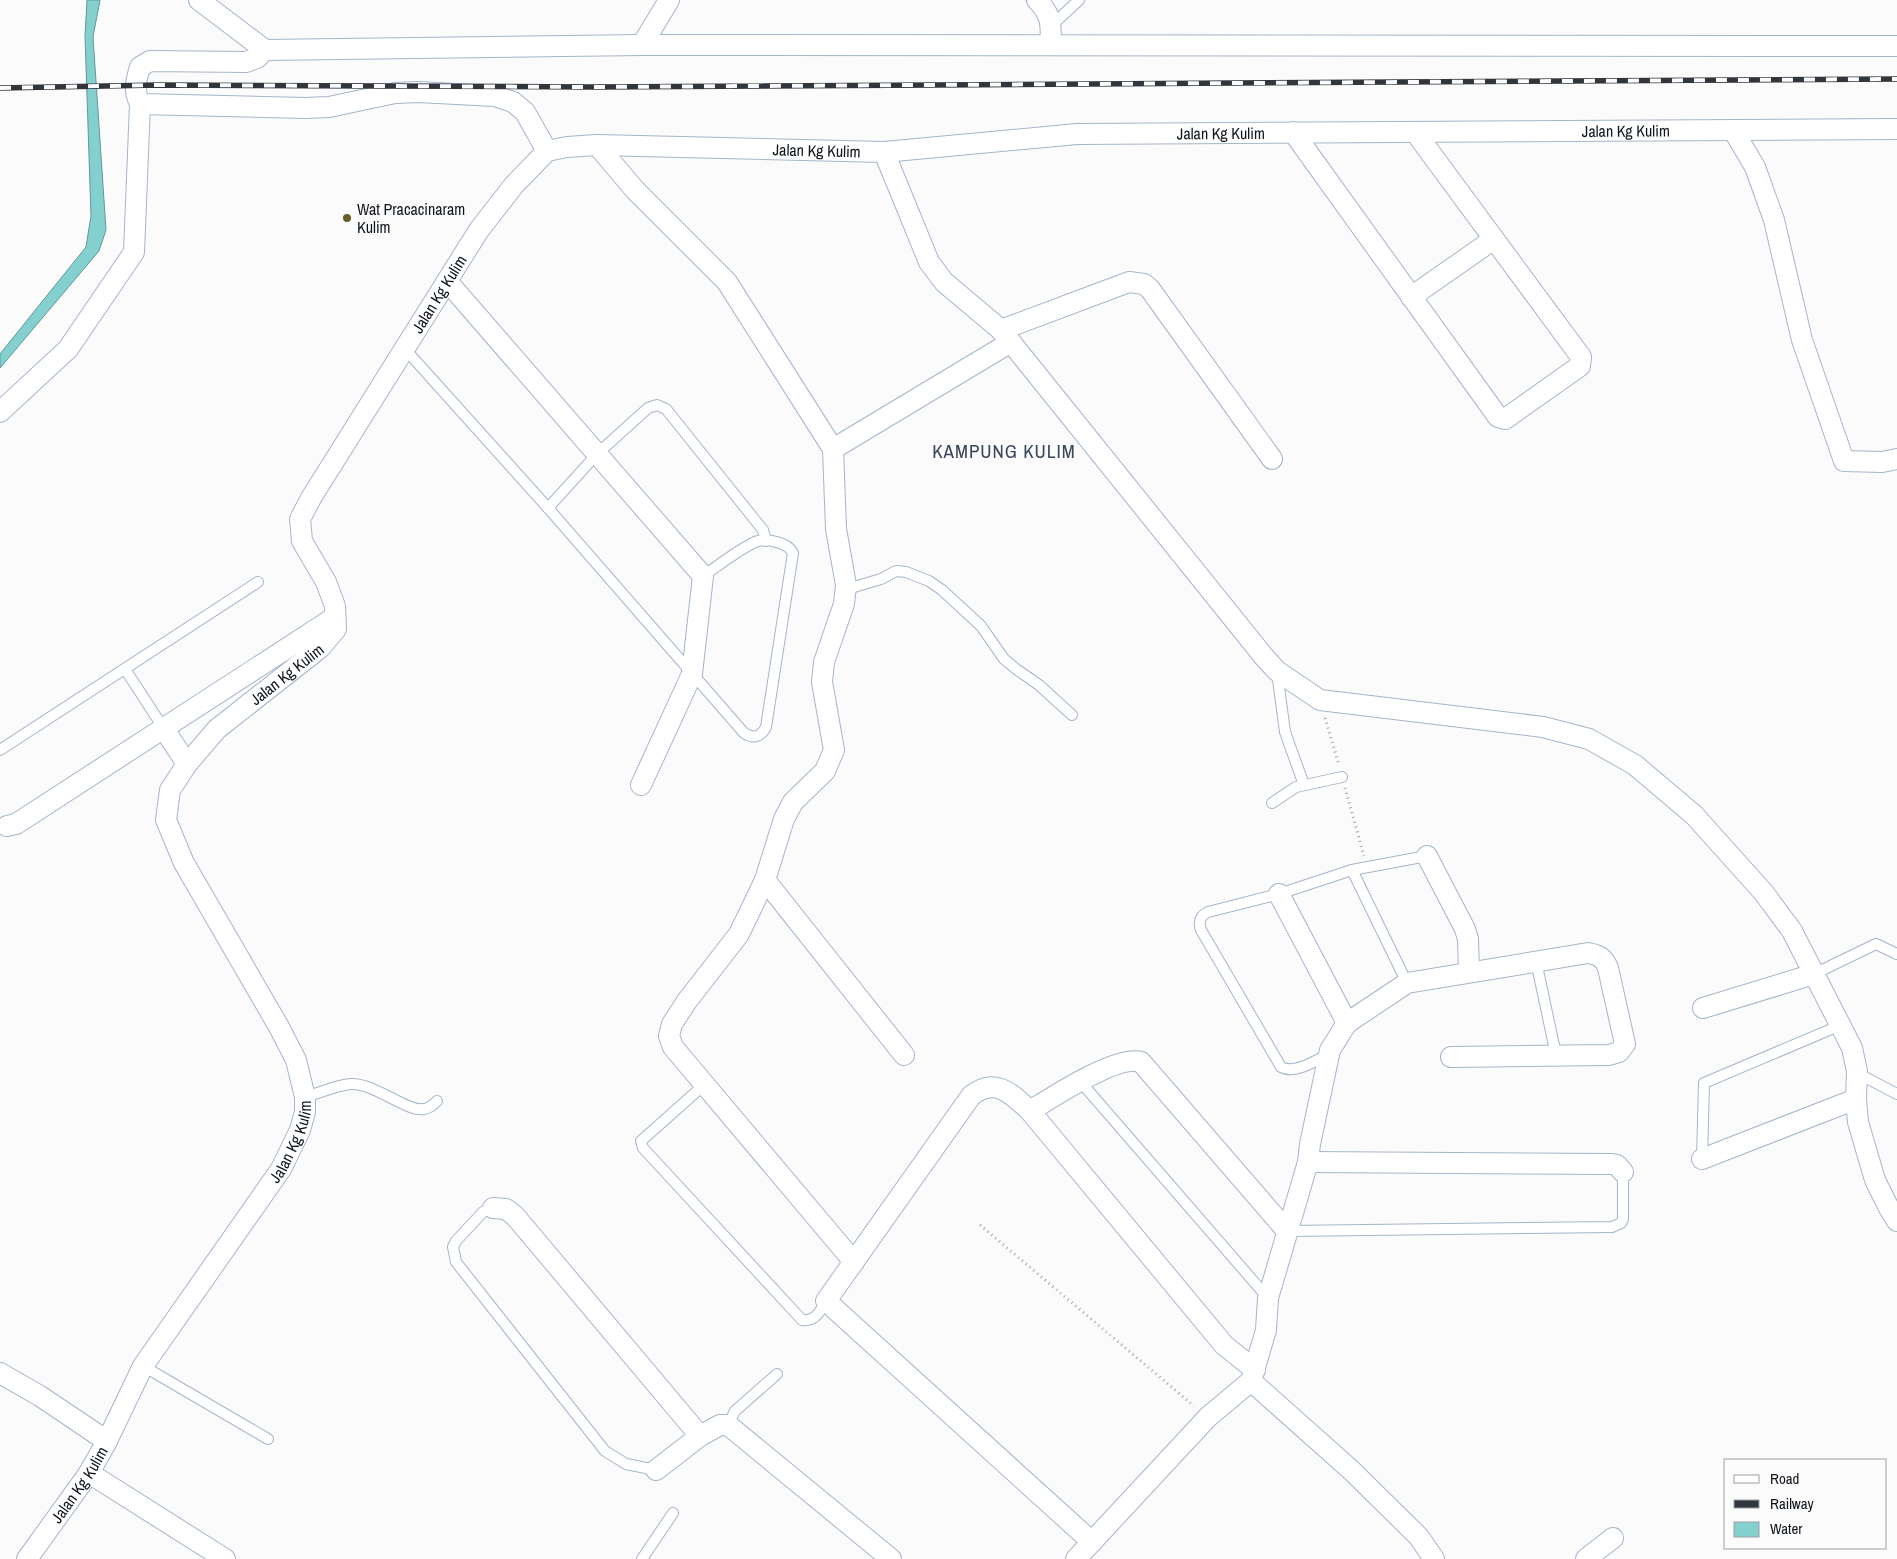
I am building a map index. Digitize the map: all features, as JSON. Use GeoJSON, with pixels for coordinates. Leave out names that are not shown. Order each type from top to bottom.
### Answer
{"type":"FeatureCollection","features":[{"type":"Feature","properties":{"kind":"street"},"geometry":{"type":"LineString","coordinates":[[199,0],[265,50],[642,45],[1051,35],[1897,46]]}},
{"type":"Feature","properties":{"kind":"street"},"geometry":{"type":"LineString","coordinates":[[642,45],[670,0]]}},
{"type":"Feature","properties":{"kind":"street"},"geometry":{"type":"LineString","coordinates":[[1037,0],[1044,7],[1051,35]]}},
{"type":"Feature","properties":{"kind":"street"},"geometry":{"type":"LineString","coordinates":[[0,412],[68,349],[134,252],[140,104],[134,85],[140,67],[150,62],[246,62],[256,58],[265,50]]}},
{"type":"Feature","properties":{"kind":"street"},"geometry":{"type":"LineString","coordinates":[[140,104],[304,108],[329,107],[395,92],[495,96],[513,102],[525,112],[547,151]]}},
{"type":"Feature","properties":{"kind":"street","name":"Jalan Kg Kulim"},"geometry":{"type":"LineString","coordinates":[[27,1559],[90,1473],[143,1366],[281,1169],[300,1130],[305,1112],[306,1096],[296,1060],[279,1027],[184,863],[166,820],[170,790],[187,764],[216,729],[320,648],[336,629],[335,606],[326,582],[302,541],[300,519],[311,498],[479,230],[514,185],[547,151],[567,147],[597,145],[884,152],[1077,134],[1897,129]]}},
{"type":"Feature","properties":{"kind":"street"},"geometry":{"type":"LineString","coordinates":[[1733,130],[1755,167],[1774,220],[1802,340],[1844,461],[1882,462],[1897,459]]}},
{"type":"Feature","properties":{"kind":"street"},"geometry":{"type":"LineString","coordinates":[[1293,132],[1498,417],[1505,419],[1580,366],[1582,362],[1579,352],[1415,132]]}},
{"type":"Feature","properties":{"kind":"street"},"geometry":{"type":"LineString","coordinates":[[597,145],[635,190],[727,282],[833,449],[836,529],[846,585],[844,604],[824,662],[822,682],[834,750],[825,771],[793,802],[784,819],[765,880],[739,934],[686,1001],[672,1024],[669,1036],[673,1047],[854,1262]]}},
{"type":"Feature","properties":{"kind":"street"},"geometry":{"type":"LineString","coordinates":[[884,152],[929,262],[944,282],[1006,336],[1277,671],[1320,700],[1543,727],[1589,739],[1635,765],[1694,815],[1764,893],[1792,931],[1852,1048],[1856,1072],[1858,1122],[1875,1180],[1888,1208],[1897,1221]]}},
{"type":"Feature","properties":{"kind":"street"},"geometry":{"type":"LineString","coordinates":[[1411,297],[1494,239]]}},
{"type":"Feature","properties":{"kind":"street"},"geometry":{"type":"LineString","coordinates":[[447,281],[703,576],[692,674],[641,786]]}},
{"type":"Feature","properties":{"kind":"street"},"geometry":{"type":"LineString","coordinates":[[833,449],[1006,336],[1129,282],[1144,284],[1150,289],[1272,459]]}},
{"type":"Feature","properties":{"kind":"street"},"geometry":{"type":"LineString","coordinates":[[4,824],[16,824],[335,617]]}},
{"type":"Feature","properties":{"kind":"street"},"geometry":{"type":"LineString","coordinates":[[164,729],[187,764]]}},
{"type":"Feature","properties":{"kind":"street"},"geometry":{"type":"LineString","coordinates":[[1427,856],[1465,930],[1468,939],[1469,971]]}},
{"type":"Feature","properties":{"kind":"street"},"geometry":{"type":"LineString","coordinates":[[765,880],[904,1055]]}},
{"type":"Feature","properties":{"kind":"street"},"geometry":{"type":"LineString","coordinates":[[1279,894],[1346,1023]]}},
{"type":"Feature","properties":{"kind":"street"},"geometry":{"type":"LineString","coordinates":[[1076,1559],[1208,1417],[1253,1376],[1266,1330],[1268,1298],[1308,1162],[1329,1054],[1346,1023],[1407,983],[1469,971],[1588,953],[1597,955],[1604,960],[1608,968],[1625,1044],[1619,1052],[1609,1055],[1451,1057]]}},
{"type":"Feature","properties":{"kind":"street"},"geometry":{"type":"LineString","coordinates":[[1703,1008],[1814,974]]}},
{"type":"Feature","properties":{"kind":"street"},"geometry":{"type":"LineString","coordinates":[[1030,1111],[1079,1080],[1126,1062],[1136,1060],[1141,1062],[1287,1231]]}},
{"type":"Feature","properties":{"kind":"street"},"geometry":{"type":"LineString","coordinates":[[1092,1542],[826,1301],[972,1096],[980,1088],[990,1086],[1000,1088],[1015,1097],[1030,1111],[1224,1345],[1253,1376],[1418,1537],[1434,1559]]}},
{"type":"Feature","properties":{"kind":"street"},"geometry":{"type":"LineString","coordinates":[[1702,1159],[1856,1099]]}},
{"type":"Feature","properties":{"kind":"street"},"geometry":{"type":"LineString","coordinates":[[1308,1162],[1612,1164],[1617,1165],[1624,1172]]}},
{"type":"Feature","properties":{"kind":"street"},"geometry":{"type":"LineString","coordinates":[[493,1208],[506,1210],[515,1216],[700,1436]]}},
{"type":"Feature","properties":{"kind":"street"},"geometry":{"type":"LineString","coordinates":[[0,1373],[107,1440]]}},
{"type":"Feature","properties":{"kind":"street"},"geometry":{"type":"LineString","coordinates":[[656,1470],[700,1436],[720,1425],[728,1425],[891,1559]]}},
{"type":"Feature","properties":{"kind":"street"},"geometry":{"type":"LineString","coordinates":[[90,1473],[226,1559]]}},
{"type":"Feature","properties":{"kind":"street"},"geometry":{"type":"LineString","coordinates":[[1586,1559],[1613,1538]]}},
{"type":"Feature","properties":{"kind":"lane"},"geometry":{"type":"LineString","coordinates":[[1051,35],[1079,0]]}},
{"type":"Feature","properties":{"kind":"lane"},"geometry":{"type":"LineString","coordinates":[[405,349],[548,508],[744,733],[750,737],[756,737],[762,734],[766,727],[794,558],[793,553],[788,545],[756,542],[703,576]]}},
{"type":"Feature","properties":{"kind":"lane"},"geometry":{"type":"LineString","coordinates":[[548,508],[597,454],[648,408],[662,406],[763,530],[766,542]]}},
{"type":"Feature","properties":{"kind":"lane"},"geometry":{"type":"LineString","coordinates":[[845,594],[854,587],[896,572],[906,572],[929,581],[942,590],[981,626],[1004,658],[1039,685],[1072,715]]}},
{"type":"Feature","properties":{"kind":"lane"},"geometry":{"type":"LineString","coordinates":[[0,750],[258,582]]}},
{"type":"Feature","properties":{"kind":"lane"},"geometry":{"type":"LineString","coordinates":[[125,669],[164,729]]}},
{"type":"Feature","properties":{"kind":"lane"},"geometry":{"type":"LineString","coordinates":[[1277,671],[1285,732],[1304,785]]}},
{"type":"Feature","properties":{"kind":"lane"},"geometry":{"type":"LineString","coordinates":[[1272,803],[1296,787],[1342,777]]}},
{"type":"Feature","properties":{"kind":"lane"},"geometry":{"type":"LineString","coordinates":[[1329,1054],[1294,1069],[1281,1067],[1199,924],[1203,914],[1279,894],[1352,870],[1427,856]]}},
{"type":"Feature","properties":{"kind":"lane"},"geometry":{"type":"LineString","coordinates":[[1352,870],[1407,983]]}},
{"type":"Feature","properties":{"kind":"lane"},"geometry":{"type":"LineString","coordinates":[[1814,974],[1876,944],[1897,954]]}},
{"type":"Feature","properties":{"kind":"lane"},"geometry":{"type":"LineString","coordinates":[[1536,962],[1556,1055]]}},
{"type":"Feature","properties":{"kind":"lane"},"geometry":{"type":"LineString","coordinates":[[1702,1159],[1704,1083],[1840,1025]]}},
{"type":"Feature","properties":{"kind":"lane"},"geometry":{"type":"LineString","coordinates":[[1856,1072],[1897,1094]]}},
{"type":"Feature","properties":{"kind":"lane"},"geometry":{"type":"LineString","coordinates":[[1079,1080],[1268,1298]]}},
{"type":"Feature","properties":{"kind":"lane"},"geometry":{"type":"LineString","coordinates":[[306,1096],[350,1084],[366,1086],[422,1110],[430,1107],[437,1101]]}},
{"type":"Feature","properties":{"kind":"lane"},"geometry":{"type":"LineString","coordinates":[[705,1084],[641,1141],[643,1148],[802,1320],[809,1321],[816,1317],[826,1301]]}},
{"type":"Feature","properties":{"kind":"lane"},"geometry":{"type":"LineString","coordinates":[[1287,1231],[1612,1227],[1621,1224],[1623,1220],[1624,1172]]}},
{"type":"Feature","properties":{"kind":"lane"},"geometry":{"type":"LineString","coordinates":[[493,1208],[482,1212],[456,1240],[453,1248],[456,1262],[605,1451],[626,1464],[656,1470]]}},
{"type":"Feature","properties":{"kind":"lane"},"geometry":{"type":"LineString","coordinates":[[143,1366],[268,1439]]}},
{"type":"Feature","properties":{"kind":"lane"},"geometry":{"type":"LineString","coordinates":[[728,1425],[735,1412],[777,1374]]}},
{"type":"Feature","properties":{"kind":"lane"},"geometry":{"type":"LineString","coordinates":[[642,1559],[673,1513]]}},
{"type":"Feature","properties":{"kind":"path"},"geometry":{"type":"LineString","coordinates":[[980,1225],[1208,1417]]}},
{"type":"Feature","properties":{"kind":"water"},"geometry":{"type":"Polygon","coordinates":[[[87,0],[100,0],[93,37],[106,230],[99,251],[0,368],[0,354],[86,247],[91,216],[85,36],[87,0]]]}},
{"type":"Feature","properties":{"kind":"railway"},"geometry":{"type":"LineString","coordinates":[[0,88],[158,85],[594,87],[1897,79]]}},
{"type":"Feature","properties":{"kind":"place","name":"Wat Pracacinaram Kulim"},"geometry":{"type":"Point","coordinates":[347,218]}},
{"type":"Feature","properties":{"kind":"district","name":"KAMPUNG KULIM"},"geometry":{"type":"Point","coordinates":[1004,451]}}]}
